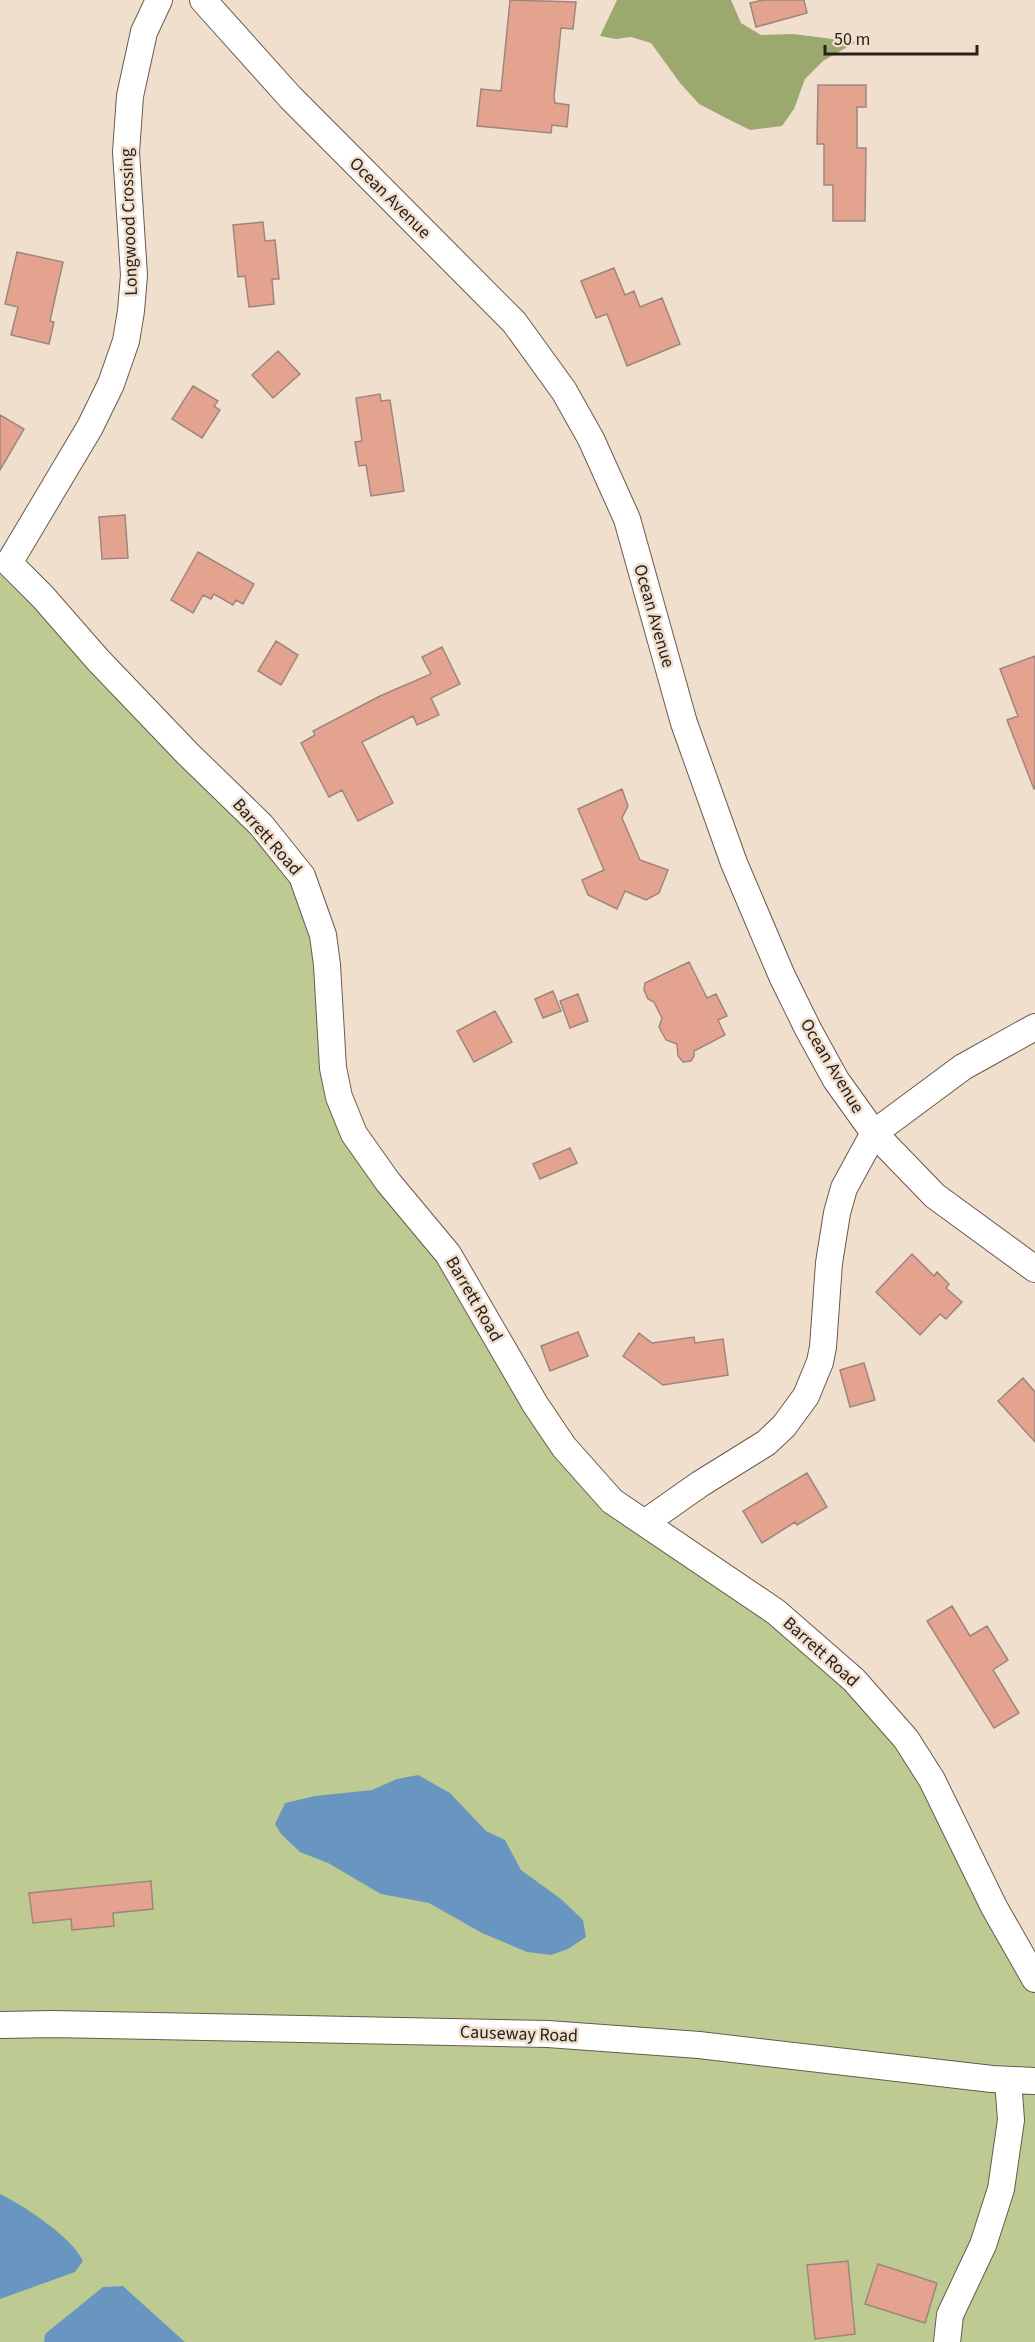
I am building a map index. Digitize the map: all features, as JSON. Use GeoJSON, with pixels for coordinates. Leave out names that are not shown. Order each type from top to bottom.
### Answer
{"type":"FeatureCollection","features":[{"type":"Feature","properties":{"kind":"street","name":"Longwood Crossing"},"geometry":{"type":"LineString","coordinates":[[5,562],[90,427],[111,384],[126,341],[132,311],[134,275],[126,152],[130,96],[144,32],[159,0]]}},
{"type":"Feature","properties":{"kind":"street","name":"Ocean Avenue"},"geometry":{"type":"LineString","coordinates":[[203,0],[290,97],[514,322],[564,391],[591,439],[627,519],[684,723],[734,863],[782,976],[808,1029],[836,1080],[874,1133],[935,1196],[1035,1269]]}},
{"type":"Feature","properties":{"kind":"street","name":"Barrett Road"},"geometry":{"type":"LineString","coordinates":[[5,562],[43,597],[98,660],[188,754],[261,825],[302,876],[323,935],[327,964],[333,1068],[339,1097],[354,1134],[388,1182],[448,1254],[535,1404],[564,1447],[612,1501],[776,1612],[854,1680],[906,1739],[932,1780],[994,1907],[1035,1979]]}},
{"type":"Feature","properties":{"kind":"street"},"geometry":{"type":"LineString","coordinates":[[646,1522],[700,1484],[766,1443],[784,1426],[806,1396],[824,1347],[829,1263],[837,1213],[844,1188],[874,1133],[963,1067],[1035,1027]]}},
{"type":"Feature","properties":{"kind":"street","name":"Causeway Road"},"geometry":{"type":"LineString","coordinates":[[0,2025],[64,2024],[548,2034],[699,2045],[1008,2080],[1035,2081]]}},
{"type":"Feature","properties":{"kind":"street"},"geometry":{"type":"LineString","coordinates":[[946,2342],[950,2315],[982,2245],[1001,2189],[1011,2120],[1008,2080]]}},
{"type":"Feature","properties":{"kind":"green space"},"geometry":{"type":"Polygon","coordinates":[[[617,0],[731,0],[741,23],[761,35],[793,34],[856,42],[823,61],[805,79],[794,109],[782,126],[750,130],[699,104],[680,83],[651,43],[631,37],[616,39],[600,36],[617,0]]]}},
{"type":"Feature","properties":{"kind":"green space"},"geometry":{"type":"Polygon","coordinates":[[[0,568],[302,876],[339,1097],[588,1475],[703,1563],[906,1739],[1035,1987],[1035,2342],[185,2342],[123,2286],[45,2334],[44,2342],[0,2342],[0,568]]]}},
{"type":"Feature","properties":{"kind":"water"},"geometry":{"type":"Polygon","coordinates":[[[418,1775],[450,1793],[486,1831],[505,1840],[521,1870],[561,1899],[583,1920],[586,1937],[568,1949],[551,1955],[527,1952],[482,1933],[429,1903],[381,1894],[328,1863],[300,1852],[281,1834],[275,1824],[285,1803],[315,1796],[372,1790],[397,1779],[418,1775]]]}},
{"type":"Feature","properties":{"kind":"water"},"geometry":{"type":"Polygon","coordinates":[[[0,2194],[33,2214],[69,2242],[83,2261],[75,2272],[0,2299],[0,2194]]]}},
{"type":"Feature","properties":{"kind":"water"},"geometry":{"type":"Polygon","coordinates":[[[123,2286],[185,2342],[44,2342],[45,2334],[103,2287],[123,2286]]]}},
{"type":"Feature","properties":{"kind":"building"},"geometry":{"type":"Polygon","coordinates":[[[510,0],[576,2],[573,29],[561,28],[554,97],[555,103],[569,105],[567,127],[552,125],[551,133],[477,126],[481,89],[501,91],[510,0]]]}},
{"type":"Feature","properties":{"kind":"building"},"geometry":{"type":"Polygon","coordinates":[[[763,0],[804,0],[807,13],[756,27],[750,3],[763,0]]]}},
{"type":"Feature","properties":{"kind":"building"},"geometry":{"type":"Polygon","coordinates":[[[818,85],[866,85],[866,107],[857,107],[857,148],[866,148],[865,221],[833,221],[833,185],[824,185],[824,144],[817,144],[818,85]]]}},
{"type":"Feature","properties":{"kind":"building"},"geometry":{"type":"Polygon","coordinates":[[[263,222],[265,241],[275,240],[279,279],[272,279],[274,304],[249,307],[245,276],[238,277],[233,225],[263,222]]]}},
{"type":"Feature","properties":{"kind":"building"},"geometry":{"type":"Polygon","coordinates":[[[17,252],[63,262],[50,321],[54,322],[49,344],[11,335],[18,307],[5,304],[17,252]]]}},
{"type":"Feature","properties":{"kind":"building"},"geometry":{"type":"Polygon","coordinates":[[[614,268],[625,295],[634,291],[640,307],[662,298],[680,344],[627,366],[607,314],[596,318],[581,281],[614,268]]]}},
{"type":"Feature","properties":{"kind":"building"},"geometry":{"type":"Polygon","coordinates":[[[278,351],[300,374],[273,398],[252,375],[278,351]]]}},
{"type":"Feature","properties":{"kind":"building"},"geometry":{"type":"Polygon","coordinates":[[[193,386],[218,401],[214,406],[220,410],[202,438],[172,419],[193,386]]]}},
{"type":"Feature","properties":{"kind":"building"},"geometry":{"type":"Polygon","coordinates":[[[380,394],[381,401],[390,400],[404,491],[371,496],[366,465],[359,466],[355,442],[362,441],[356,398],[380,394]]]}},
{"type":"Feature","properties":{"kind":"building"},"geometry":{"type":"Polygon","coordinates":[[[0,415],[24,429],[0,470],[0,415]]]}},
{"type":"Feature","properties":{"kind":"building"},"geometry":{"type":"Polygon","coordinates":[[[125,515],[128,558],[102,559],[99,517],[125,515]]]}},
{"type":"Feature","properties":{"kind":"building"},"geometry":{"type":"Polygon","coordinates":[[[198,552],[254,584],[243,604],[236,600],[233,605],[214,594],[211,599],[203,595],[193,613],[171,600],[198,552]]]}},
{"type":"Feature","properties":{"kind":"building"},"geometry":{"type":"Polygon","coordinates":[[[276,641],[298,655],[281,685],[258,671],[276,641]]]}},
{"type":"Feature","properties":{"kind":"building"},"geometry":{"type":"Polygon","coordinates":[[[442,647],[460,684],[431,698],[439,715],[417,725],[413,716],[362,742],[393,803],[358,821],[342,790],[329,797],[301,743],[315,735],[313,731],[380,696],[431,674],[422,657],[442,647]]]}},
{"type":"Feature","properties":{"kind":"building"},"geometry":{"type":"Polygon","coordinates":[[[1035,656],[1034,789],[1007,720],[1018,716],[1000,669],[1035,656]]]}},
{"type":"Feature","properties":{"kind":"building"},"geometry":{"type":"Polygon","coordinates":[[[622,789],[628,806],[622,818],[640,860],[668,870],[659,893],[646,900],[625,891],[617,909],[588,895],[582,880],[604,870],[578,809],[622,789]]]}},
{"type":"Feature","properties":{"kind":"building"},"geometry":{"type":"Polygon","coordinates":[[[689,962],[707,998],[716,994],[727,1016],[718,1020],[725,1035],[694,1051],[691,1061],[683,1062],[678,1056],[677,1044],[666,1040],[659,1027],[662,1018],[654,1002],[648,999],[644,990],[645,983],[689,962]]]}},
{"type":"Feature","properties":{"kind":"building"},"geometry":{"type":"Polygon","coordinates":[[[553,991],[561,1011],[543,1018],[535,999],[553,991]]]}},
{"type":"Feature","properties":{"kind":"building"},"geometry":{"type":"Polygon","coordinates":[[[578,994],[588,1021],[570,1028],[560,1001],[578,994]]]}},
{"type":"Feature","properties":{"kind":"building"},"geometry":{"type":"Polygon","coordinates":[[[495,1011],[512,1042],[474,1062],[457,1031],[495,1011]]]}},
{"type":"Feature","properties":{"kind":"building"},"geometry":{"type":"Polygon","coordinates":[[[570,1148],[577,1163],[540,1179],[533,1164],[570,1148]]]}},
{"type":"Feature","properties":{"kind":"building"},"geometry":{"type":"Polygon","coordinates":[[[912,1254],[934,1276],[937,1272],[949,1284],[946,1288],[962,1302],[946,1319],[940,1314],[920,1335],[876,1292],[912,1254]]]}},
{"type":"Feature","properties":{"kind":"building"},"geometry":{"type":"Polygon","coordinates":[[[578,1332],[588,1356],[550,1371],[541,1346],[578,1332]]]}},
{"type":"Feature","properties":{"kind":"building"},"geometry":{"type":"Polygon","coordinates":[[[639,1333],[652,1343],[694,1337],[695,1343],[723,1339],[728,1375],[663,1385],[623,1356],[639,1333]]]}},
{"type":"Feature","properties":{"kind":"building"},"geometry":{"type":"Polygon","coordinates":[[[864,1363],[875,1400],[850,1407],[840,1370],[864,1363]]]}},
{"type":"Feature","properties":{"kind":"building"},"geometry":{"type":"Polygon","coordinates":[[[1023,1378],[1035,1392],[1035,1442],[998,1401],[1023,1378]]]}},
{"type":"Feature","properties":{"kind":"building"},"geometry":{"type":"Polygon","coordinates":[[[807,1473],[827,1507],[797,1525],[795,1522],[762,1543],[743,1511],[807,1473]]]}},
{"type":"Feature","properties":{"kind":"building"},"geometry":{"type":"Polygon","coordinates":[[[952,1606],[970,1636],[987,1626],[1008,1660],[993,1670],[1019,1713],[994,1728],[927,1621],[952,1606]]]}},
{"type":"Feature","properties":{"kind":"building"},"geometry":{"type":"Polygon","coordinates":[[[151,1881],[153,1909],[113,1913],[114,1926],[72,1930],[71,1919],[33,1923],[29,1893],[151,1881]]]}},
{"type":"Feature","properties":{"kind":"building"},"geometry":{"type":"Polygon","coordinates":[[[848,2261],[855,2334],[815,2339],[807,2265],[848,2261]]]}},
{"type":"Feature","properties":{"kind":"building"},"geometry":{"type":"Polygon","coordinates":[[[878,2264],[937,2283],[925,2323],[865,2304],[878,2264]]]}}]}
